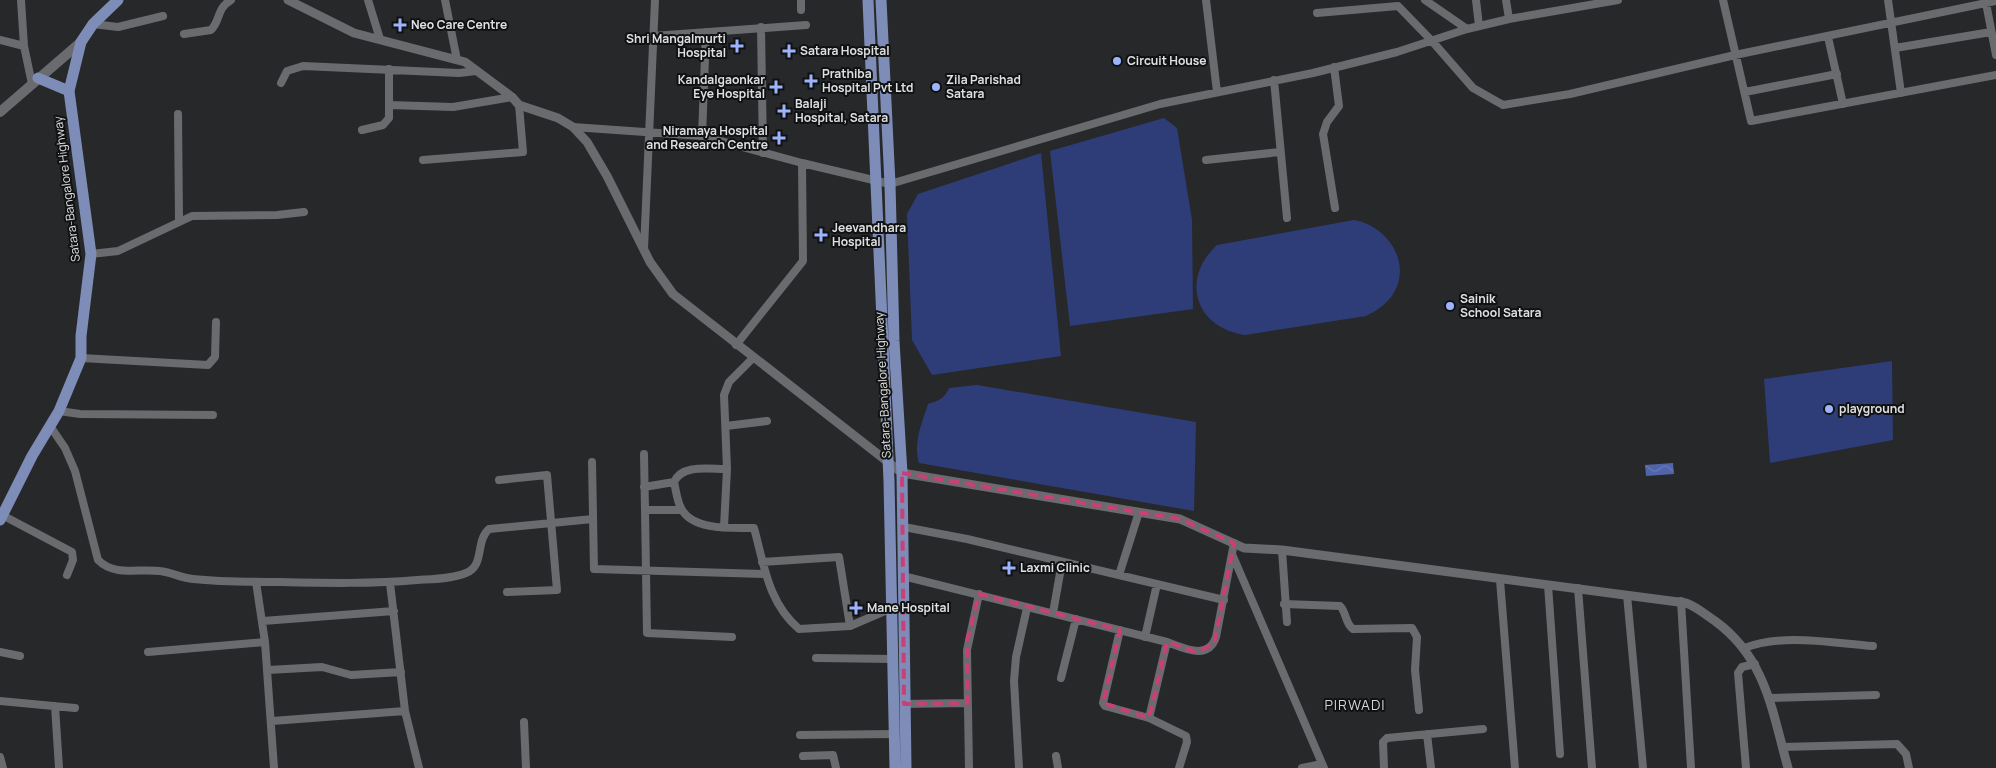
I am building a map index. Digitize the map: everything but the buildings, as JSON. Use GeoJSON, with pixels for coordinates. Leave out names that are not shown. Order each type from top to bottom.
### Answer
{"type":"FeatureCollection","features":[{"type":"Feature","properties":{"kind":"main road","name":"Satara-Bangalore Highway"},"geometry":{"type":"LineString","coordinates":[[1,518],[32,456],[59,411],[81,358],[81,336],[91,254],[69,91],[81,42],[93,24],[118,0]]}},
{"type":"Feature","properties":{"kind":"main road","name":"Satara-Bangalore Highway"},"geometry":{"type":"LineString","coordinates":[[868,0],[888,462],[895,768]]}},
{"type":"Feature","properties":{"kind":"main road","name":"Satara-Bangalore Highway"},"geometry":{"type":"LineString","coordinates":[[881,0],[890,184],[894,341],[904,527],[906,768]]}},
{"type":"Feature","properties":{"kind":"main road"},"geometry":{"type":"LineString","coordinates":[[0,112],[81,42]]}},
{"type":"Feature","properties":{"kind":"main road"},"geometry":{"type":"LineString","coordinates":[[35,81],[69,91]]}},
{"type":"Feature","properties":{"kind":"street"},"geometry":{"type":"LineString","coordinates":[[21,0],[24,46],[35,81]]}},
{"type":"Feature","properties":{"kind":"street"},"geometry":{"type":"LineString","coordinates":[[184,34],[214,28],[221,8],[231,0]]}},
{"type":"Feature","properties":{"kind":"street"},"geometry":{"type":"LineString","coordinates":[[288,0],[354,33],[465,62],[512,97],[519,105],[558,118],[573,127],[587,142],[607,176],[644,249],[661,279],[673,294],[902,473],[1180,519],[1244,548],[1282,550],[1500,580],[1578,588],[1680,602],[1694,606],[1729,632],[1744,648],[1755,664],[1769,698],[1788,768]]}},
{"type":"Feature","properties":{"kind":"street"},"geometry":{"type":"LineString","coordinates":[[368,0],[380,39]]}},
{"type":"Feature","properties":{"kind":"street"},"geometry":{"type":"LineString","coordinates":[[445,0],[457,60]]}},
{"type":"Feature","properties":{"kind":"street"},"geometry":{"type":"LineString","coordinates":[[644,249],[655,0]]}},
{"type":"Feature","properties":{"kind":"street"},"geometry":{"type":"LineString","coordinates":[[801,0],[801,10]]}},
{"type":"Feature","properties":{"kind":"street"},"geometry":{"type":"LineString","coordinates":[[1206,0],[1217,92]]}},
{"type":"Feature","properties":{"kind":"street"},"geometry":{"type":"LineString","coordinates":[[1425,0],[1467,29]]}},
{"type":"Feature","properties":{"kind":"street"},"geometry":{"type":"LineString","coordinates":[[1476,0],[1479,26]]}},
{"type":"Feature","properties":{"kind":"street"},"geometry":{"type":"LineString","coordinates":[[1506,0],[1509,19]]}},
{"type":"Feature","properties":{"kind":"street"},"geometry":{"type":"LineString","coordinates":[[573,127],[702,136],[875,182],[890,184],[1160,104],[1334,67],[1509,19],[1618,0]]}},
{"type":"Feature","properties":{"kind":"street"},"geometry":{"type":"LineString","coordinates":[[1723,0],[1751,121],[1996,75]]}},
{"type":"Feature","properties":{"kind":"street"},"geometry":{"type":"LineString","coordinates":[[1888,0],[1901,93]]}},
{"type":"Feature","properties":{"kind":"street"},"geometry":{"type":"LineString","coordinates":[[1317,13],[1398,6],[1432,41],[1472,88],[1503,106],[1570,94],[1735,55],[1996,1]]}},
{"type":"Feature","properties":{"kind":"street"},"geometry":{"type":"LineString","coordinates":[[1986,3],[1996,55]]}},
{"type":"Feature","properties":{"kind":"street"},"geometry":{"type":"LineString","coordinates":[[93,24],[118,27],[162,16]]}},
{"type":"Feature","properties":{"kind":"street"},"geometry":{"type":"LineString","coordinates":[[652,36],[806,25]]}},
{"type":"Feature","properties":{"kind":"street"},"geometry":{"type":"LineString","coordinates":[[760,27],[763,152]]}},
{"type":"Feature","properties":{"kind":"street"},"geometry":{"type":"LineString","coordinates":[[702,136],[706,32]]}},
{"type":"Feature","properties":{"kind":"street"},"geometry":{"type":"LineString","coordinates":[[1895,48],[1992,32]]}},
{"type":"Feature","properties":{"kind":"street"},"geometry":{"type":"LineString","coordinates":[[1828,37],[1844,104]]}},
{"type":"Feature","properties":{"kind":"street"},"geometry":{"type":"LineString","coordinates":[[0,40],[24,46]]}},
{"type":"Feature","properties":{"kind":"street"},"geometry":{"type":"LineString","coordinates":[[281,83],[287,71],[303,66],[459,73],[476,70]]}},
{"type":"Feature","properties":{"kind":"street"},"geometry":{"type":"LineString","coordinates":[[1334,67],[1339,106],[1327,122],[1323,134],[1335,208]]}},
{"type":"Feature","properties":{"kind":"street"},"geometry":{"type":"LineString","coordinates":[[362,130],[387,123],[389,69]]}},
{"type":"Feature","properties":{"kind":"street"},"geometry":{"type":"LineString","coordinates":[[1745,92],[1837,74]]}},
{"type":"Feature","properties":{"kind":"street"},"geometry":{"type":"LineString","coordinates":[[1274,80],[1287,218]]}},
{"type":"Feature","properties":{"kind":"street"},"geometry":{"type":"LineString","coordinates":[[389,105],[453,107],[512,97]]}},
{"type":"Feature","properties":{"kind":"street"},"geometry":{"type":"LineString","coordinates":[[423,160],[523,152],[519,105]]}},
{"type":"Feature","properties":{"kind":"street"},"geometry":{"type":"LineString","coordinates":[[178,114],[179,220]]}},
{"type":"Feature","properties":{"kind":"street"},"geometry":{"type":"LineString","coordinates":[[1206,160],[1280,152]]}},
{"type":"Feature","properties":{"kind":"street"},"geometry":{"type":"LineString","coordinates":[[736,345],[803,261],[802,163]]}},
{"type":"Feature","properties":{"kind":"street"},"geometry":{"type":"LineString","coordinates":[[91,254],[118,251],[179,220],[192,216],[277,215],[304,212]]}},
{"type":"Feature","properties":{"kind":"street"},"geometry":{"type":"LineString","coordinates":[[81,358],[208,365],[215,357],[216,322]]}},
{"type":"Feature","properties":{"kind":"street"},"geometry":{"type":"LineString","coordinates":[[724,527],[727,469],[724,397],[729,382],[753,358]]}},
{"type":"Feature","properties":{"kind":"street"},"geometry":{"type":"LineString","coordinates":[[59,411],[80,414],[212,415]]}},
{"type":"Feature","properties":{"kind":"street"},"geometry":{"type":"LineString","coordinates":[[726,426],[767,421]]}},
{"type":"Feature","properties":{"kind":"street"},"geometry":{"type":"LineString","coordinates":[[50,426],[70,458],[98,560],[104,565],[122,570],[158,570],[192,579],[256,582],[390,583],[464,574],[478,563],[481,538],[489,529],[593,520]]}},
{"type":"Feature","properties":{"kind":"street"},"geometry":{"type":"LineString","coordinates":[[644,454],[647,633],[732,637]]}},
{"type":"Feature","properties":{"kind":"street"},"geometry":{"type":"LineString","coordinates":[[592,462],[594,568],[764,574]]}},
{"type":"Feature","properties":{"kind":"street"},"geometry":{"type":"LineString","coordinates":[[727,469],[685,470],[678,474],[674,482],[681,510],[694,522],[724,527],[754,528],[764,574],[786,618],[799,629],[850,626],[892,608]]}},
{"type":"Feature","properties":{"kind":"street"},"geometry":{"type":"LineString","coordinates":[[499,480],[547,475],[557,590],[507,592]]}},
{"type":"Feature","properties":{"kind":"street"},"geometry":{"type":"LineString","coordinates":[[644,487],[674,482]]}},
{"type":"Feature","properties":{"kind":"street"},"geometry":{"type":"LineString","coordinates":[[645,510],[681,510]]}},
{"type":"Feature","properties":{"kind":"street"},"geometry":{"type":"LineString","coordinates":[[1119,575],[1139,512]]}},
{"type":"Feature","properties":{"kind":"street"},"geometry":{"type":"LineString","coordinates":[[1,518],[72,552],[73,560],[67,575]]}},
{"type":"Feature","properties":{"kind":"street"},"geometry":{"type":"LineString","coordinates":[[904,527],[1224,600]]}},
{"type":"Feature","properties":{"kind":"street"},"geometry":{"type":"LineString","coordinates":[[903,576],[1167,642],[1196,652],[1209,649],[1214,644],[1234,543]]}},
{"type":"Feature","properties":{"kind":"street"},"geometry":{"type":"LineString","coordinates":[[1282,550],[1284,604],[1287,622]]}},
{"type":"Feature","properties":{"kind":"street"},"geometry":{"type":"LineString","coordinates":[[1232,554],[1323,766],[1302,768]]}},
{"type":"Feature","properties":{"kind":"street"},"geometry":{"type":"LineString","coordinates":[[762,562],[839,557],[850,626]]}},
{"type":"Feature","properties":{"kind":"street"},"geometry":{"type":"LineString","coordinates":[[1052,613],[1062,562]]}},
{"type":"Feature","properties":{"kind":"street"},"geometry":{"type":"LineString","coordinates":[[1500,580],[1515,768]]}},
{"type":"Feature","properties":{"kind":"street"},"geometry":{"type":"LineString","coordinates":[[256,582],[263,621],[268,670],[274,768]]}},
{"type":"Feature","properties":{"kind":"street"},"geometry":{"type":"LineString","coordinates":[[390,583],[405,711],[419,768]]}},
{"type":"Feature","properties":{"kind":"street"},"geometry":{"type":"LineString","coordinates":[[1145,637],[1157,584]]}},
{"type":"Feature","properties":{"kind":"street"},"geometry":{"type":"LineString","coordinates":[[1548,585],[1560,754]]}},
{"type":"Feature","properties":{"kind":"street"},"geometry":{"type":"LineString","coordinates":[[1578,588],[1592,768]]}},
{"type":"Feature","properties":{"kind":"street"},"geometry":{"type":"LineString","coordinates":[[969,768],[967,641],[979,594]]}},
{"type":"Feature","properties":{"kind":"street"},"geometry":{"type":"LineString","coordinates":[[1627,595],[1643,768]]}},
{"type":"Feature","properties":{"kind":"street"},"geometry":{"type":"LineString","coordinates":[[1680,602],[1692,768]]}},
{"type":"Feature","properties":{"kind":"street"},"geometry":{"type":"LineString","coordinates":[[1284,604],[1340,606],[1344,610],[1348,624],[1354,629],[1412,628],[1417,637],[1415,670],[1420,710]]}},
{"type":"Feature","properties":{"kind":"street"},"geometry":{"type":"LineString","coordinates":[[1019,768],[1014,681],[1016,657],[1027,608]]}},
{"type":"Feature","properties":{"kind":"street"},"geometry":{"type":"LineString","coordinates":[[263,621],[394,611]]}},
{"type":"Feature","properties":{"kind":"street"},"geometry":{"type":"LineString","coordinates":[[1061,678],[1076,619]]}},
{"type":"Feature","properties":{"kind":"street"},"geometry":{"type":"LineString","coordinates":[[1120,630],[1103,704],[1149,718],[1186,736],[1187,742],[1179,768]]}},
{"type":"Feature","properties":{"kind":"street"},"geometry":{"type":"LineString","coordinates":[[1744,648],[1762,641],[1780,640],[1873,646]]}},
{"type":"Feature","properties":{"kind":"street"},"geometry":{"type":"LineString","coordinates":[[148,652],[265,642]]}},
{"type":"Feature","properties":{"kind":"street"},"geometry":{"type":"LineString","coordinates":[[1149,718],[1167,642]]}},
{"type":"Feature","properties":{"kind":"street"},"geometry":{"type":"LineString","coordinates":[[0,652],[20,656]]}},
{"type":"Feature","properties":{"kind":"street"},"geometry":{"type":"LineString","coordinates":[[816,658],[894,659]]}},
{"type":"Feature","properties":{"kind":"street"},"geometry":{"type":"LineString","coordinates":[[1746,768],[1738,673],[1742,667],[1755,664]]}},
{"type":"Feature","properties":{"kind":"street"},"geometry":{"type":"LineString","coordinates":[[268,670],[322,667],[351,674],[401,672]]}},
{"type":"Feature","properties":{"kind":"street"},"geometry":{"type":"LineString","coordinates":[[1769,698],[1876,695]]}},
{"type":"Feature","properties":{"kind":"street"},"geometry":{"type":"LineString","coordinates":[[0,701],[75,708]]}},
{"type":"Feature","properties":{"kind":"street"},"geometry":{"type":"LineString","coordinates":[[904,704],[967,703]]}},
{"type":"Feature","properties":{"kind":"street"},"geometry":{"type":"LineString","coordinates":[[56,706],[59,768]]}},
{"type":"Feature","properties":{"kind":"street"},"geometry":{"type":"LineString","coordinates":[[272,722],[405,711]]}},
{"type":"Feature","properties":{"kind":"street"},"geometry":{"type":"LineString","coordinates":[[524,722],[526,768]]}},
{"type":"Feature","properties":{"kind":"street"},"geometry":{"type":"LineString","coordinates":[[1384,768],[1385,739],[1483,729]]}},
{"type":"Feature","properties":{"kind":"street"},"geometry":{"type":"LineString","coordinates":[[800,735],[895,734]]}},
{"type":"Feature","properties":{"kind":"street"},"geometry":{"type":"LineString","coordinates":[[1428,734],[1431,768]]}},
{"type":"Feature","properties":{"kind":"street"},"geometry":{"type":"LineString","coordinates":[[1782,747],[1897,744],[1906,754],[1909,768]]}},
{"type":"Feature","properties":{"kind":"street"},"geometry":{"type":"LineString","coordinates":[[803,756],[833,755],[836,768]]}},
{"type":"Feature","properties":{"kind":"street"},"geometry":{"type":"LineString","coordinates":[[1056,756],[1058,768]]}},
{"type":"Feature","properties":{"kind":"street"},"geometry":{"type":"LineString","coordinates":[[0,757],[3,768]]}},
{"type":"Feature","properties":{"kind":"highlighted area"},"geometry":{"type":"Polygon","coordinates":[[[902,473],[1180,519],[1234,543],[1214,644],[1196,652],[1167,642],[1149,718],[1103,703],[1120,630],[979,594],[967,641],[967,703],[904,704],[902,473]]]}},
{"type":"Feature","properties":{"kind":"shaded area"},"geometry":{"type":"Polygon","coordinates":[[[1164,118],[1177,128],[1192,220],[1193,309],[1070,326],[1050,151],[1164,118]]]}},
{"type":"Feature","properties":{"kind":"shaded area"},"geometry":{"type":"Polygon","coordinates":[[[1041,153],[1061,356],[932,375],[912,340],[907,214],[918,194],[1041,153]]]}},
{"type":"Feature","properties":{"kind":"shaded area"},"geometry":{"type":"Polygon","coordinates":[[[1354,220],[1378,230],[1394,249],[1399,261],[1400,273],[1397,285],[1386,303],[1376,310],[1366,316],[1245,335],[1228,331],[1214,323],[1204,312],[1198,300],[1196,287],[1199,272],[1206,258],[1217,245],[1354,220]]]}},
{"type":"Feature","properties":{"kind":"shaded area","name":"playground"},"geometry":{"type":"Polygon","coordinates":[[[1892,361],[1893,440],[1770,463],[1764,379],[1892,361]]]}},
{"type":"Feature","properties":{"kind":"shaded area"},"geometry":{"type":"Polygon","coordinates":[[[977,385],[1196,422],[1194,511],[919,463],[917,455],[918,440],[928,404],[941,399],[949,388],[977,385]]]}},
{"type":"Feature","properties":{"kind":"water"},"geometry":{"type":"Polygon","coordinates":[[[1673,463],[1674,474],[1646,476],[1645,465],[1673,463]]]}},
{"type":"Feature","properties":{"kind":"place","name":"Neo Care Centre"},"geometry":{"type":"Point","coordinates":[400,25]}},
{"type":"Feature","properties":{"kind":"place","name":"Shri Mangalmurti Hospital"},"geometry":{"type":"Point","coordinates":[737,46]}},
{"type":"Feature","properties":{"kind":"place","name":"Satara Hospital"},"geometry":{"type":"Point","coordinates":[789,51]}},
{"type":"Feature","properties":{"kind":"place","name":"Circuit House"},"geometry":{"type":"Point","coordinates":[1117,61]}},
{"type":"Feature","properties":{"kind":"place","name":"Prathiba Hospital Pvt Ltd"},"geometry":{"type":"Point","coordinates":[811,81]}},
{"type":"Feature","properties":{"kind":"place","name":"Kandalgaonkar Eye Hospital"},"geometry":{"type":"Point","coordinates":[776,87]}},
{"type":"Feature","properties":{"kind":"place","name":"Zila Parishad Satara"},"geometry":{"type":"Point","coordinates":[936,87]}},
{"type":"Feature","properties":{"kind":"place","name":"Balaji Hospital, Satara"},"geometry":{"type":"Point","coordinates":[784,111]}},
{"type":"Feature","properties":{"kind":"place","name":"Niramaya Hospital and Research Centre"},"geometry":{"type":"Point","coordinates":[779,138]}},
{"type":"Feature","properties":{"kind":"place","name":"Jeevandhara Hospital"},"geometry":{"type":"Point","coordinates":[821,235]}},
{"type":"Feature","properties":{"kind":"place","name":"Sainik School Satara"},"geometry":{"type":"Point","coordinates":[1450,306]}},
{"type":"Feature","properties":{"kind":"place","name":"playground"},"geometry":{"type":"Point","coordinates":[1829,409]}},
{"type":"Feature","properties":{"kind":"place","name":"Laxmi Clinic"},"geometry":{"type":"Point","coordinates":[1009,568]}},
{"type":"Feature","properties":{"kind":"place","name":"Mane Hospital"},"geometry":{"type":"Point","coordinates":[856,608]}},
{"type":"Feature","properties":{"kind":"district","name":"PIRWADI"},"geometry":{"type":"Point","coordinates":[1355,705]}}]}
